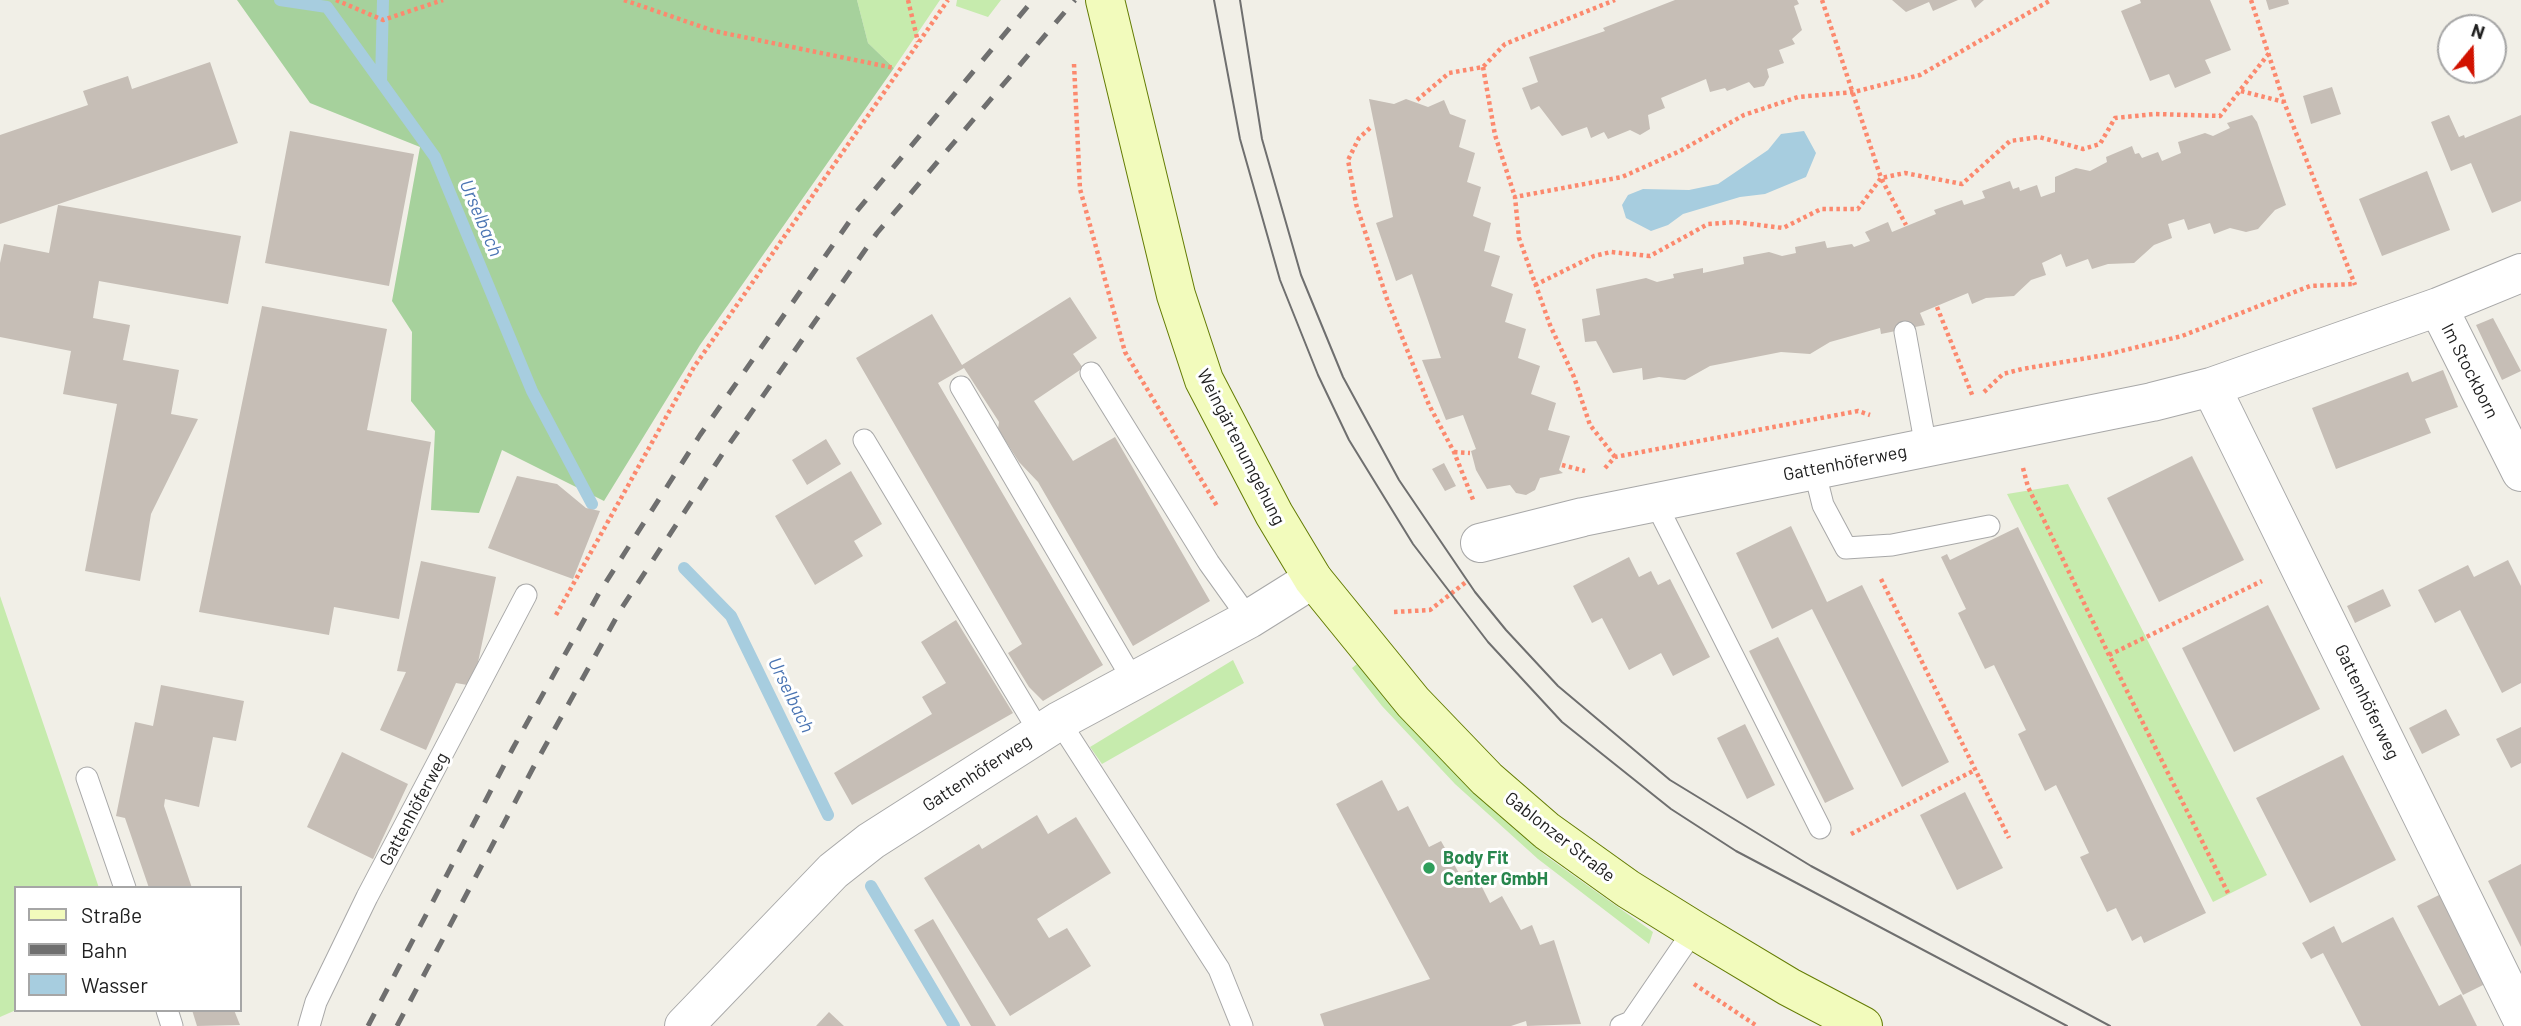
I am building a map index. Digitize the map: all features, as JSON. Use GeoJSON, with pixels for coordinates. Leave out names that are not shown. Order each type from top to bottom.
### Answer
{"type":"FeatureCollection","features":[{"type":"Feature","properties":{"kind":"main road","name":"Weingärtenumgehung"},"geometry":{"type":"LineString","coordinates":[[1105,0],[1133,106],[1176,295],[1204,380],[1274,514],[1313,579]]}},
{"type":"Feature","properties":{"kind":"main road","name":"Weingärtenumgehung"},"geometry":{"type":"LineString","coordinates":[[1131,0],[1133,106]]}},
{"type":"Feature","properties":{"kind":"main road","name":"Gablonzer Straße"},"geometry":{"type":"LineString","coordinates":[[1313,579],[1413,702],[1487,779],[1547,831],[1628,889],[1694,930],[1789,987],[1863,1026]]}},
{"type":"Feature","properties":{"kind":"street","name":"Gattenhöferweg"},"geometry":{"type":"LineString","coordinates":[[1480,543],[1655,502],[1814,469],[1924,433],[2012,430],[2211,387],[2438,307],[2521,273]]}},
{"type":"Feature","properties":{"kind":"street","name":"Im Stockborn"},"geometry":{"type":"LineString","coordinates":[[2438,307],[2521,472]]}},
{"type":"Feature","properties":{"kind":"street","name":"Gattenhöferweg"},"geometry":{"type":"LineString","coordinates":[[2211,387],[2521,1017]]}},
{"type":"Feature","properties":{"kind":"street","name":"Gattenhöferweg"},"geometry":{"type":"LineString","coordinates":[[684,1026],[832,872],[871,841],[1050,727],[1249,619],[1313,579]]}},
{"type":"Feature","properties":{"kind":"lane"},"geometry":{"type":"LineString","coordinates":[[1905,332],[1924,433]]}},
{"type":"Feature","properties":{"kind":"lane"},"geometry":{"type":"LineString","coordinates":[[1091,373],[1209,563],[1249,619]]}},
{"type":"Feature","properties":{"kind":"lane"},"geometry":{"type":"LineString","coordinates":[[961,387],[1133,680]]}},
{"type":"Feature","properties":{"kind":"lane"},"geometry":{"type":"LineString","coordinates":[[864,440],[1050,727],[1219,970],[1242,1026]]}},
{"type":"Feature","properties":{"kind":"lane"},"geometry":{"type":"LineString","coordinates":[[1814,469],[1824,505],[1846,548],[1866,548],[1989,526]]}},
{"type":"Feature","properties":{"kind":"lane"},"geometry":{"type":"LineString","coordinates":[[1655,502],[1820,828]]}},
{"type":"Feature","properties":{"kind":"lane","name":"Gattenhöferweg"},"geometry":{"type":"LineString","coordinates":[[309,1026],[316,1002],[367,897],[526,595]]}},
{"type":"Feature","properties":{"kind":"lane"},"geometry":{"type":"LineString","coordinates":[[87,778],[124,886]]}},
{"type":"Feature","properties":{"kind":"lane"},"geometry":{"type":"LineString","coordinates":[[1621,1026],[1631,1022],[1694,930]]}},
{"type":"Feature","properties":{"kind":"path"},"geometry":{"type":"LineString","coordinates":[[337,0],[383,20],[443,0]]}},
{"type":"Feature","properties":{"kind":"path"},"geometry":{"type":"LineString","coordinates":[[624,0],[714,31],[894,68]]}},
{"type":"Feature","properties":{"kind":"path"},"geometry":{"type":"LineString","coordinates":[[908,0],[918,41]]}},
{"type":"Feature","properties":{"kind":"path"},"geometry":{"type":"LineString","coordinates":[[694,367],[948,0]]}},
{"type":"Feature","properties":{"kind":"path"},"geometry":{"type":"LineString","coordinates":[[1417,100],[1449,73],[1483,67],[1505,44],[1615,0]]}},
{"type":"Feature","properties":{"kind":"path"},"geometry":{"type":"LineString","coordinates":[[1822,0],[1881,178],[1906,225]]}},
{"type":"Feature","properties":{"kind":"path"},"geometry":{"type":"LineString","coordinates":[[1515,197],[1622,177],[1681,151],[1744,115],[1798,97],[1854,92],[1920,75],[2051,0]]}},
{"type":"Feature","properties":{"kind":"path"},"geometry":{"type":"LineString","coordinates":[[2251,0],[2284,102],[2371,331]]}},
{"type":"Feature","properties":{"kind":"path"},"geometry":{"type":"LineString","coordinates":[[1535,285],[1594,256],[1611,252],[1650,256],[1708,224],[1735,222],[1783,228],[1821,209],[1858,209],[1881,178],[1905,173],[1962,184],[2010,141],[2039,137],[2083,149],[2100,144],[2115,118],[2155,114],[2220,116],[2270,52]]}},
{"type":"Feature","properties":{"kind":"path"},"geometry":{"type":"LineString","coordinates":[[1074,61],[1080,189]]}},
{"type":"Feature","properties":{"kind":"path"},"geometry":{"type":"LineString","coordinates":[[1483,67],[1495,135],[1515,197],[1519,238],[1590,425],[1615,457],[1858,411],[1924,433],[1963,412],[2003,374],[2182,337],[2310,286],[2354,284]]}},
{"type":"Feature","properties":{"kind":"path"},"geometry":{"type":"LineString","coordinates":[[2241,92],[2284,102]]}},
{"type":"Feature","properties":{"kind":"path"},"geometry":{"type":"LineString","coordinates":[[1361,636],[1390,613],[1430,610],[1488,567],[1480,543],[1473,498],[1454,452],[1429,405],[1387,299],[1356,204],[1348,160],[1359,138],[1370,128]]}},
{"type":"Feature","properties":{"kind":"path"},"geometry":{"type":"LineString","coordinates":[[1937,307],[1974,401]]}},
{"type":"Feature","properties":{"kind":"path"},"geometry":{"type":"LineString","coordinates":[[2012,430],[2028,487],[2228,893]]}},
{"type":"Feature","properties":{"kind":"path"},"geometry":{"type":"LineString","coordinates":[[1454,452],[1469,453]]}},
{"type":"Feature","properties":{"kind":"path"},"geometry":{"type":"LineString","coordinates":[[1562,465],[1587,472]]}},
{"type":"Feature","properties":{"kind":"path"},"geometry":{"type":"LineString","coordinates":[[1866,548],[2009,838]]}},
{"type":"Feature","properties":{"kind":"path"},"geometry":{"type":"LineString","coordinates":[[2109,655],[2299,563]]}},
{"type":"Feature","properties":{"kind":"path"},"geometry":{"type":"LineString","coordinates":[[1820,828],[1841,839],[1975,770]]}},
{"type":"Feature","properties":{"kind":"green space"},"geometry":{"type":"Polygon","coordinates":[[[237,0],[857,0],[868,43],[894,68],[700,345],[604,501],[502,450],[479,513],[431,510],[435,431],[411,401],[412,332],[392,301],[420,147],[310,103],[237,0]]]}},
{"type":"Feature","properties":{"kind":"green space"},"geometry":{"type":"Polygon","coordinates":[[[857,0],[940,0],[894,68],[868,43],[857,0]]]}},
{"type":"Feature","properties":{"kind":"green space"},"geometry":{"type":"Polygon","coordinates":[[[957,0],[1001,0],[988,17],[956,6],[957,0]]]}},
{"type":"Feature","properties":{"kind":"green space"},"geometry":{"type":"Polygon","coordinates":[[[2068,484],[2267,875],[2213,902],[2007,494],[2068,484]]]}},
{"type":"Feature","properties":{"kind":"green space"},"geometry":{"type":"Polygon","coordinates":[[[0,596],[98,886],[14,886],[14,1011],[0,1017],[0,596]]]}},
{"type":"Feature","properties":{"kind":"green space"},"geometry":{"type":"Polygon","coordinates":[[[1233,660],[1244,683],[1102,764],[1090,747],[1233,660]]]}},
{"type":"Feature","properties":{"kind":"green space"},"geometry":{"type":"Polygon","coordinates":[[[1357,664],[1405,722],[1474,792],[1546,856],[1653,932],[1649,944],[1538,859],[1455,784],[1382,706],[1352,668],[1357,664]]]}},
{"type":"Feature","properties":{"kind":"water"},"geometry":{"type":"Polygon","coordinates":[[[1804,131],[1816,153],[1806,177],[1765,194],[1740,197],[1683,214],[1668,225],[1651,231],[1626,218],[1622,205],[1628,195],[1643,189],[1689,190],[1718,184],[1768,150],[1781,134],[1804,131]]]}},
{"type":"Feature","properties":{"kind":"building"},"geometry":{"type":"Polygon","coordinates":[[[1675,0],[1797,0],[1799,4],[1794,6],[1802,30],[1792,39],[1795,44],[1779,50],[1784,63],[1767,69],[1769,77],[1764,86],[1754,88],[1749,82],[1727,91],[1725,88],[1710,92],[1706,79],[1661,98],[1665,108],[1648,115],[1650,129],[1640,135],[1630,130],[1608,139],[1604,132],[1591,138],[1587,127],[1562,136],[1539,106],[1531,110],[1522,88],[1538,82],[1529,57],[1605,31],[1603,28],[1675,0]]]}},
{"type":"Feature","properties":{"kind":"building"},"geometry":{"type":"Polygon","coordinates":[[[1892,0],[1958,0],[1933,11],[1929,2],[1906,12],[1892,0]]]}},
{"type":"Feature","properties":{"kind":"building"},"geometry":{"type":"Polygon","coordinates":[[[1971,0],[1984,0],[1975,8],[1971,0]]]}},
{"type":"Feature","properties":{"kind":"building"},"geometry":{"type":"Polygon","coordinates":[[[2140,0],[2210,0],[2231,50],[2205,60],[2211,73],[2175,88],[2169,74],[2150,81],[2121,11],[2141,3],[2140,0]]]}},
{"type":"Feature","properties":{"kind":"building"},"geometry":{"type":"Polygon","coordinates":[[[2266,0],[2288,0],[2289,4],[2269,10],[2266,0]]]}},
{"type":"Feature","properties":{"kind":"building"},"geometry":{"type":"Polygon","coordinates":[[[210,62],[238,143],[0,224],[0,135],[88,105],[83,91],[128,76],[132,89],[210,62]]]}},
{"type":"Feature","properties":{"kind":"building"},"geometry":{"type":"Polygon","coordinates":[[[2332,87],[2341,114],[2311,124],[2303,96],[2332,87]]]}},
{"type":"Feature","properties":{"kind":"building"},"geometry":{"type":"Polygon","coordinates":[[[1369,99],[1394,104],[1406,99],[1428,107],[1444,100],[1450,114],[1466,120],[1459,147],[1475,153],[1467,182],[1481,187],[1473,216],[1491,223],[1484,251],[1500,256],[1491,286],[1513,294],[1505,322],[1526,329],[1518,358],[1540,366],[1531,394],[1556,403],[1548,430],[1570,436],[1559,470],[1563,473],[1540,478],[1535,490],[1526,495],[1516,493],[1510,485],[1487,489],[1476,470],[1471,451],[1476,449],[1463,415],[1446,420],[1422,360],[1441,358],[1412,274],[1396,281],[1376,223],[1393,217],[1369,99]]]}},
{"type":"Feature","properties":{"kind":"building"},"geometry":{"type":"Polygon","coordinates":[[[2252,115],[2257,122],[2286,205],[2275,210],[2258,229],[2246,232],[2230,228],[2214,234],[2210,223],[2188,230],[2184,219],[2168,224],[2172,238],[2154,245],[2134,263],[2108,264],[2092,269],[2088,259],[2066,267],[2061,254],[2042,263],[2046,275],[2031,280],[2014,296],[1986,298],[1972,304],[1968,293],[1920,313],[1925,325],[1881,334],[1880,328],[1830,342],[1810,354],[1781,352],[1710,366],[1685,380],[1659,377],[1643,380],[1642,368],[1613,373],[1596,341],[1585,342],[1582,319],[1600,315],[1596,289],[1646,278],[1657,282],[1674,278],[1673,274],[1703,268],[1703,273],[1744,264],[1743,257],[1769,252],[1782,256],[1796,253],[1795,247],[1825,241],[1827,248],[1852,244],[1854,247],[1870,241],[1865,232],[1888,222],[1892,232],[1936,214],[1934,210],[1962,200],[1964,205],[1985,198],[1982,191],[2010,181],[2013,189],[2019,187],[2020,191],[2037,185],[2041,197],[2055,192],[2055,177],[2076,168],[2090,171],[2107,162],[2106,157],[2132,146],[2135,154],[2139,153],[2142,158],[2158,152],[2162,161],[2181,153],[2178,142],[2205,133],[2213,136],[2230,128],[2227,123],[2252,115]]]}},
{"type":"Feature","properties":{"kind":"building"},"geometry":{"type":"Polygon","coordinates":[[[2449,115],[2459,137],[2464,135],[2465,138],[2521,115],[2521,201],[2492,213],[2471,163],[2451,171],[2431,122],[2449,115]]]}},
{"type":"Feature","properties":{"kind":"building"},"geometry":{"type":"Polygon","coordinates":[[[290,131],[414,154],[389,286],[265,263],[290,131]]]}},
{"type":"Feature","properties":{"kind":"building"},"geometry":{"type":"Polygon","coordinates":[[[2427,171],[2450,230],[2382,256],[2359,199],[2427,171]]]}},
{"type":"Feature","properties":{"kind":"building"},"geometry":{"type":"Polygon","coordinates":[[[58,205],[241,236],[228,304],[99,281],[93,318],[130,325],[123,360],[179,370],[171,414],[198,419],[151,514],[140,581],[85,571],[117,404],[63,394],[71,351],[0,337],[0,263],[4,244],[49,253],[58,205]]]}},
{"type":"Feature","properties":{"kind":"building"},"geometry":{"type":"Polygon","coordinates":[[[1070,297],[1097,338],[1073,354],[1083,368],[1034,401],[1073,461],[1115,437],[1210,601],[1133,646],[1038,482],[1019,462],[998,429],[999,422],[964,368],[938,383],[1103,665],[1043,701],[1029,687],[1008,653],[1022,644],[856,358],[932,314],[962,365],[1070,297]]]}},
{"type":"Feature","properties":{"kind":"building"},"geometry":{"type":"Polygon","coordinates":[[[262,306],[387,329],[367,430],[431,442],[399,619],[334,607],[329,635],[199,612],[262,306]]]}},
{"type":"Feature","properties":{"kind":"building"},"geometry":{"type":"Polygon","coordinates":[[[2493,318],[2521,371],[2502,380],[2476,325],[2493,318]]]}},
{"type":"Feature","properties":{"kind":"building"},"geometry":{"type":"Polygon","coordinates":[[[2443,370],[2458,407],[2425,419],[2431,433],[2336,469],[2312,408],[2408,372],[2412,382],[2443,370]]]}},
{"type":"Feature","properties":{"kind":"building"},"geometry":{"type":"Polygon","coordinates":[[[826,439],[841,464],[807,485],[792,460],[826,439]]]}},
{"type":"Feature","properties":{"kind":"building"},"geometry":{"type":"Polygon","coordinates":[[[2192,456],[2244,560],[2159,602],[2107,498],[2192,456]]]}},
{"type":"Feature","properties":{"kind":"building"},"geometry":{"type":"Polygon","coordinates":[[[1444,463],[1456,486],[1445,491],[1432,469],[1444,463]]]}},
{"type":"Feature","properties":{"kind":"building"},"geometry":{"type":"Polygon","coordinates":[[[851,471],[882,524],[854,541],[863,556],[815,585],[775,516],[851,471]]]}},
{"type":"Feature","properties":{"kind":"building"},"geometry":{"type":"Polygon","coordinates":[[[517,476],[557,484],[586,508],[600,511],[573,579],[488,548],[517,476]]]}},
{"type":"Feature","properties":{"kind":"building"},"geometry":{"type":"Polygon","coordinates":[[[1791,526],[1827,602],[1862,585],[1949,762],[1902,787],[1812,609],[1772,629],[1736,553],[1791,526]]]}},
{"type":"Feature","properties":{"kind":"building"},"geometry":{"type":"Polygon","coordinates":[[[2018,527],[2206,913],[2144,943],[2141,936],[2132,941],[2116,908],[2107,912],[2080,857],[2089,853],[2056,785],[2045,791],[2018,734],[2026,730],[1994,665],[1985,669],[1958,613],[1966,609],[1941,557],[1947,554],[1950,560],[2018,527]]]}},
{"type":"Feature","properties":{"kind":"building"},"geometry":{"type":"Polygon","coordinates":[[[1629,557],[1639,577],[1651,571],[1658,585],[1670,579],[1710,657],[1673,676],[1661,653],[1629,670],[1602,618],[1592,623],[1573,586],[1629,557]]]}},
{"type":"Feature","properties":{"kind":"building"},"geometry":{"type":"Polygon","coordinates":[[[2508,560],[2521,586],[2521,683],[2502,693],[2460,610],[2435,623],[2418,590],[2468,565],[2474,577],[2508,560]]]}},
{"type":"Feature","properties":{"kind":"building"},"geometry":{"type":"Polygon","coordinates":[[[421,561],[496,577],[473,686],[456,683],[426,750],[380,730],[406,672],[397,671],[421,561]]]}},
{"type":"Feature","properties":{"kind":"building"},"geometry":{"type":"Polygon","coordinates":[[[2383,589],[2391,606],[2355,623],[2347,606],[2383,589]]]}},
{"type":"Feature","properties":{"kind":"building"},"geometry":{"type":"Polygon","coordinates":[[[2268,605],[2320,709],[2234,752],[2182,648],[2268,605]]]}},
{"type":"Feature","properties":{"kind":"building"},"geometry":{"type":"Polygon","coordinates":[[[956,620],[1013,713],[852,805],[834,773],[932,714],[922,697],[946,683],[921,642],[956,620]]]}},
{"type":"Feature","properties":{"kind":"building"},"geometry":{"type":"Polygon","coordinates":[[[1778,637],[1854,789],[1825,803],[1749,651],[1778,637]]]}},
{"type":"Feature","properties":{"kind":"building"},"geometry":{"type":"Polygon","coordinates":[[[161,685],[244,701],[236,741],[213,737],[199,807],[165,799],[164,806],[191,886],[148,886],[125,818],[116,816],[135,722],[153,726],[161,685]]]}},
{"type":"Feature","properties":{"kind":"building"},"geometry":{"type":"Polygon","coordinates":[[[2446,709],[2460,735],[2422,754],[2409,728],[2446,709]]]}},
{"type":"Feature","properties":{"kind":"building"},"geometry":{"type":"Polygon","coordinates":[[[1745,724],[1775,785],[1747,799],[1717,738],[1745,724]]]}},
{"type":"Feature","properties":{"kind":"building"},"geometry":{"type":"Polygon","coordinates":[[[2521,727],[2521,763],[2511,768],[2496,739],[2521,727]]]}},
{"type":"Feature","properties":{"kind":"building"},"geometry":{"type":"Polygon","coordinates":[[[342,752],[408,784],[373,859],[307,827],[342,752]]]}},
{"type":"Feature","properties":{"kind":"building"},"geometry":{"type":"Polygon","coordinates":[[[2343,755],[2396,860],[2310,903],[2256,798],[2343,755]]]}},
{"type":"Feature","properties":{"kind":"building"},"geometry":{"type":"Polygon","coordinates":[[[1382,780],[1398,811],[1408,806],[1429,847],[1441,841],[1460,875],[1473,869],[1490,903],[1502,896],[1521,930],[1532,925],[1540,945],[1554,940],[1581,1024],[1527,1026],[1526,1021],[1511,1026],[1324,1026],[1320,1014],[1430,979],[1336,804],[1382,780]]]}},
{"type":"Feature","properties":{"kind":"building"},"geometry":{"type":"Polygon","coordinates":[[[1965,792],[2003,868],[1957,890],[1920,815],[1965,792]]]}},
{"type":"Feature","properties":{"kind":"building"},"geometry":{"type":"Polygon","coordinates":[[[1037,815],[1048,834],[1076,817],[1111,873],[1037,919],[1049,938],[1067,928],[1091,966],[1010,1016],[924,878],[979,844],[982,849],[1037,815]]]}},
{"type":"Feature","properties":{"kind":"building"},"geometry":{"type":"Polygon","coordinates":[[[2521,864],[2521,947],[2488,881],[2521,864]]]}},
{"type":"Feature","properties":{"kind":"building"},"geometry":{"type":"Polygon","coordinates":[[[2447,891],[2493,980],[2463,995],[2417,906],[2447,891]]]}},
{"type":"Feature","properties":{"kind":"building"},"geometry":{"type":"Polygon","coordinates":[[[2393,917],[2439,1006],[2461,994],[2477,1026],[2361,1026],[2323,953],[2311,959],[2302,943],[2334,926],[2342,943],[2393,917]]]}},
{"type":"Feature","properties":{"kind":"building"},"geometry":{"type":"Polygon","coordinates":[[[933,919],[996,1026],[971,1026],[914,930],[933,919]]]}},
{"type":"Feature","properties":{"kind":"building"},"geometry":{"type":"Polygon","coordinates":[[[193,1012],[235,1012],[240,1025],[197,1026],[193,1012]]]}},
{"type":"Feature","properties":{"kind":"building"},"geometry":{"type":"Polygon","coordinates":[[[829,1012],[844,1026],[816,1026],[829,1012]]]}},
{"type":"Feature","properties":{"kind":"waterway","name":"Urselbach"},"geometry":{"type":"LineString","coordinates":[[280,0],[327,7],[435,157],[532,391],[592,504]]}},
{"type":"Feature","properties":{"kind":"waterway"},"geometry":{"type":"LineString","coordinates":[[381,82],[383,0]]}},
{"type":"Feature","properties":{"kind":"waterway","name":"Urselbach"},"geometry":{"type":"LineString","coordinates":[[684,568],[731,616],[828,815]]}},
{"type":"Feature","properties":{"kind":"waterway","name":"Urselbach"},"geometry":{"type":"LineString","coordinates":[[871,886],[954,1026]]}},
{"type":"Feature","properties":{"kind":"tram line"},"geometry":{"type":"LineString","coordinates":[[1214,0],[1240,139],[1280,280],[1318,375],[1349,440],[1413,544],[1488,642],[1562,722],[1671,809],[1736,851],[2067,1026]]}},
{"type":"Feature","properties":{"kind":"tram line"},"geometry":{"type":"LineString","coordinates":[[1240,0],[1262,139],[1301,275],[1343,377],[1399,480],[1475,592],[1506,630],[1558,686],[1670,780],[1811,866],[2110,1026]]}},
{"type":"Feature","properties":{"kind":"railway"},"geometry":{"type":"LineString","coordinates":[[368,1026],[513,748],[599,593],[700,435],[856,212],[1033,0]]}},
{"type":"Feature","properties":{"kind":"railway"},"geometry":{"type":"LineString","coordinates":[[397,1026],[533,768],[621,609],[725,450],[877,233],[1075,0]]}},
{"type":"Feature","properties":{"kind":"place","name":"Body Fit Center GmbH"},"geometry":{"type":"Point","coordinates":[1429,868]}}]}
